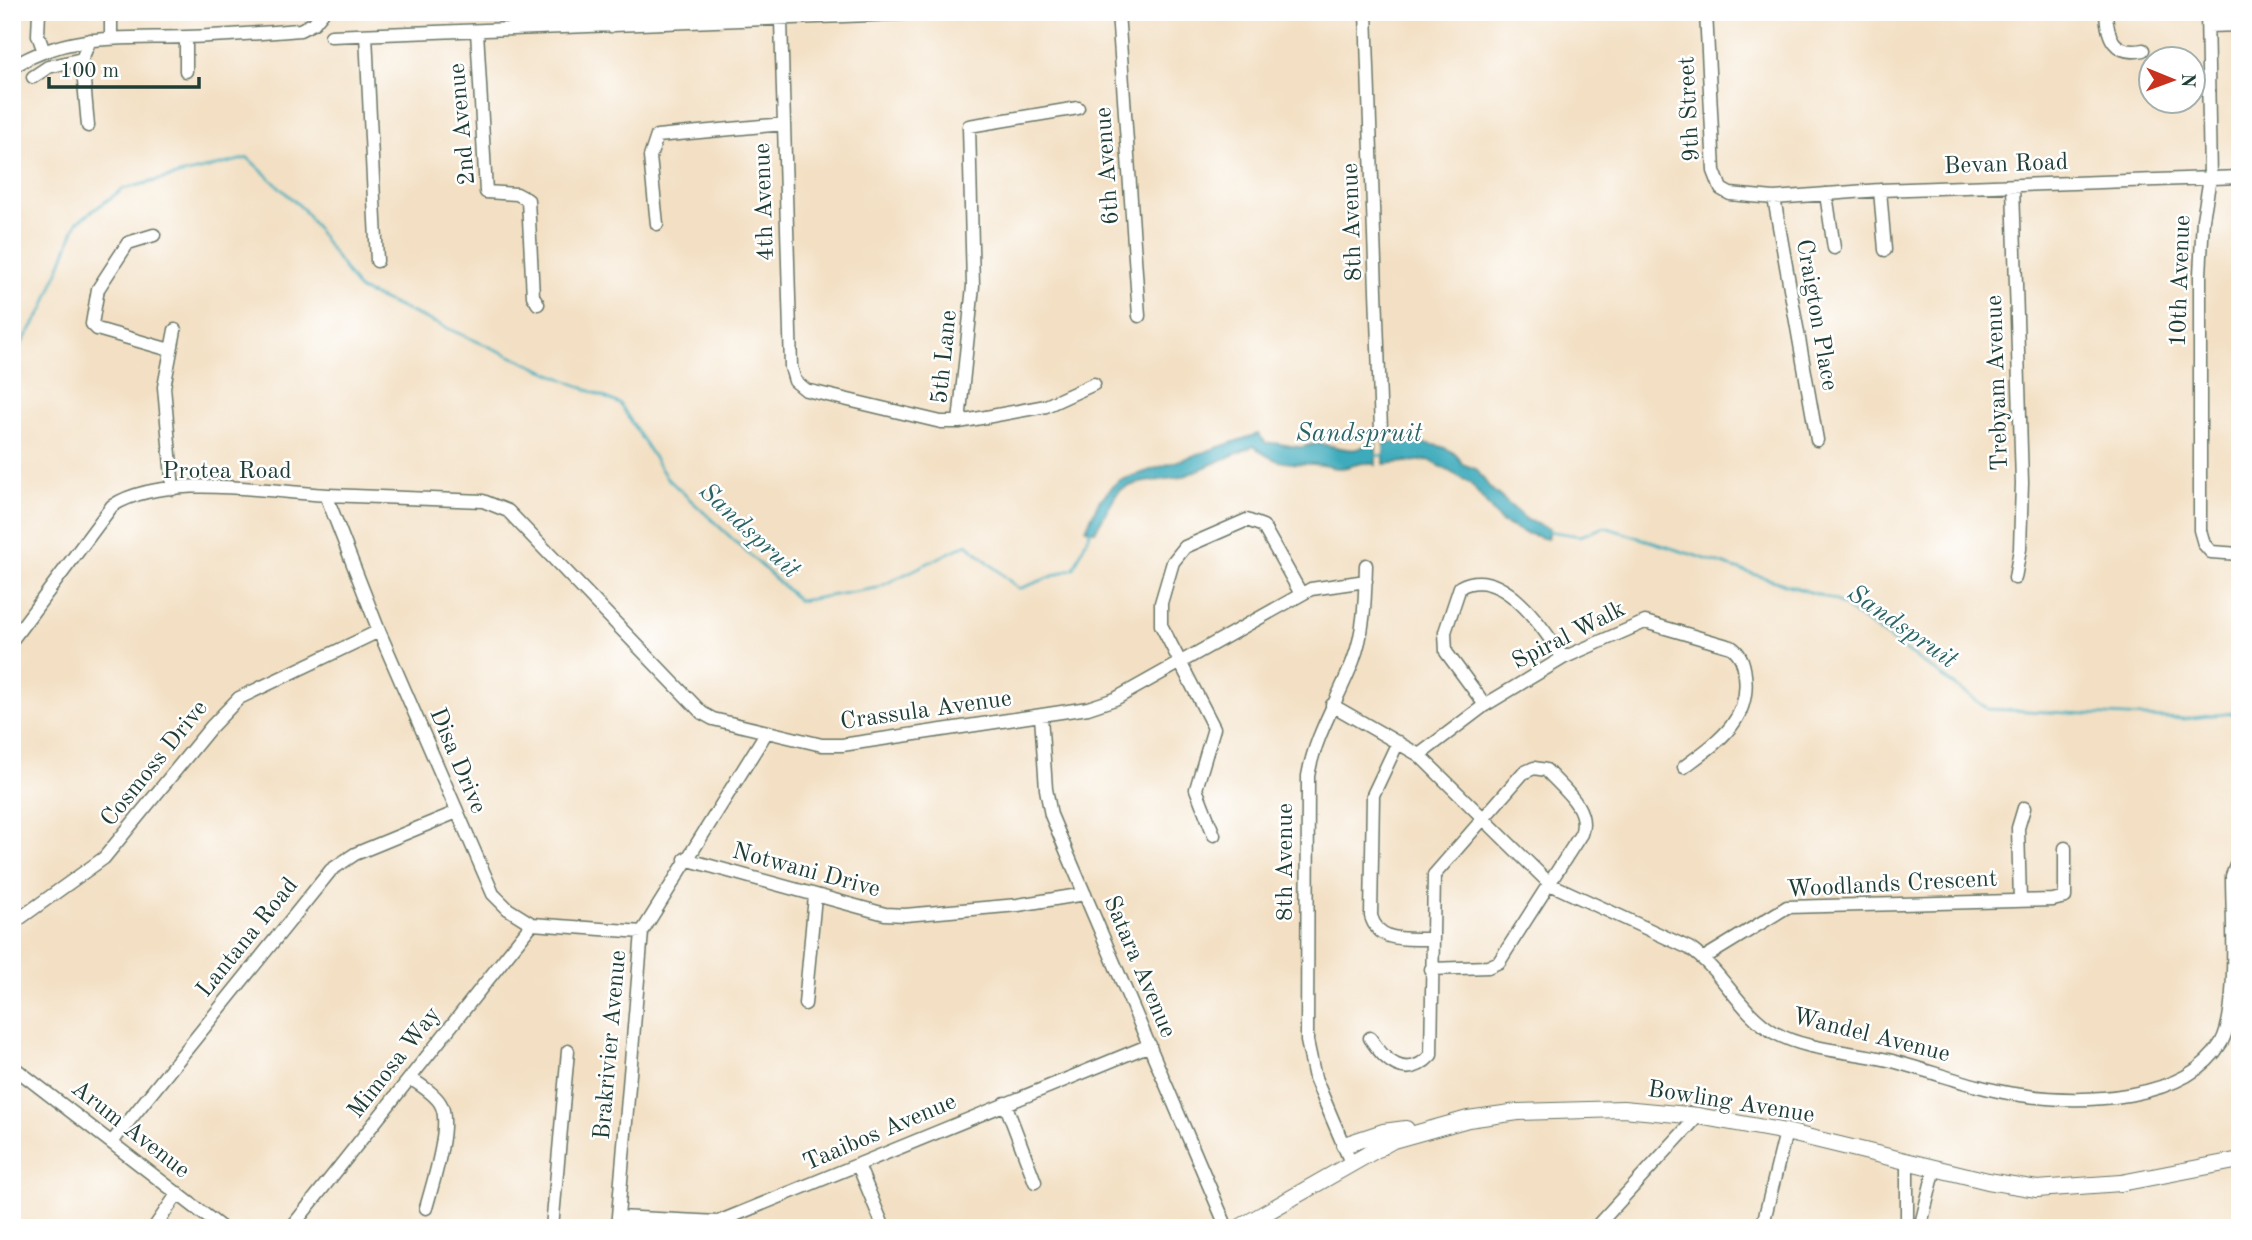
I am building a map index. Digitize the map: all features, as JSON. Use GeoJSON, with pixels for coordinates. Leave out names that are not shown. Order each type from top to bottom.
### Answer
{"type":"FeatureCollection","features":[{"type":"Feature","properties":{"kind":"main road","name":"Bowling Avenue"},"geometry":{"type":"LineString","coordinates":[[1239,1228],[1393,1140],[1424,1129],[1496,1114],[1539,1110],[1623,1109],[1698,1116],[1786,1132],[2011,1186],[2071,1189],[2121,1183],[2238,1159]]}},
{"type":"Feature","properties":{"kind":"main road"},"geometry":{"type":"LineString","coordinates":[[1344,1145],[1392,1130],[1424,1129]]}},
{"type":"Feature","properties":{"kind":"street"},"geometry":{"type":"LineString","coordinates":[[39,12],[38,36],[43,49]]}},
{"type":"Feature","properties":{"kind":"street"},"geometry":{"type":"LineString","coordinates":[[111,12],[111,38]]}},
{"type":"Feature","properties":{"kind":"street"},"geometry":{"type":"LineString","coordinates":[[12,66],[43,49],[90,40],[300,30],[314,23],[323,12]]}},
{"type":"Feature","properties":{"kind":"street"},"geometry":{"type":"LineString","coordinates":[[610,12],[611,26]]}},
{"type":"Feature","properties":{"kind":"street"},"geometry":{"type":"LineString","coordinates":[[331,36],[781,20],[816,15],[947,12]]}},
{"type":"Feature","properties":{"kind":"street","name":"6th Avenue"},"geometry":{"type":"LineString","coordinates":[[1118,12],[1139,316]]}},
{"type":"Feature","properties":{"kind":"street","name":"8th Avenue"},"geometry":{"type":"LineString","coordinates":[[1366,12],[1381,430]]}},
{"type":"Feature","properties":{"kind":"street","name":"9th Street"},"geometry":{"type":"LineString","coordinates":[[1706,12],[1716,180],[1721,189],[1730,194],[1774,198]]}},
{"type":"Feature","properties":{"kind":"street"},"geometry":{"type":"LineString","coordinates":[[2106,12],[2106,28],[2112,44],[2136,52]]}},
{"type":"Feature","properties":{"kind":"street","name":"10th Avenue"},"geometry":{"type":"LineString","coordinates":[[2207,12],[2210,178],[2203,219],[2198,338],[2200,530],[2208,549],[2215,554],[2240,554]]}},
{"type":"Feature","properties":{"kind":"street","name":"4th Avenue"},"geometry":{"type":"LineString","coordinates":[[781,20],[791,367],[795,381]]}},
{"type":"Feature","properties":{"kind":"street"},"geometry":{"type":"LineString","coordinates":[[2208,26],[2240,25]]}},
{"type":"Feature","properties":{"kind":"street","name":"2nd Avenue"},"geometry":{"type":"LineString","coordinates":[[477,31],[486,192],[517,194],[528,200],[533,296],[538,304]]}},
{"type":"Feature","properties":{"kind":"street"},"geometry":{"type":"LineString","coordinates":[[366,35],[377,261]]}},
{"type":"Feature","properties":{"kind":"street"},"geometry":{"type":"LineString","coordinates":[[186,37],[186,71]]}},
{"type":"Feature","properties":{"kind":"street"},"geometry":{"type":"LineString","coordinates":[[88,127],[82,59],[90,40]]}},
{"type":"Feature","properties":{"kind":"street"},"geometry":{"type":"LineString","coordinates":[[33,77],[48,67],[82,59]]}},
{"type":"Feature","properties":{"kind":"street","name":"5th Lane"},"geometry":{"type":"LineString","coordinates":[[795,381],[806,390],[941,422],[959,422],[973,286],[969,125],[1078,108]]}},
{"type":"Feature","properties":{"kind":"street"},"geometry":{"type":"LineString","coordinates":[[657,225],[650,157],[657,136],[784,124]]}},
{"type":"Feature","properties":{"kind":"street","name":"Bevan Road"},"geometry":{"type":"LineString","coordinates":[[1774,198],[1880,190],[2240,177]]}},
{"type":"Feature","properties":{"kind":"street","name":"Trebyam Avenue"},"geometry":{"type":"LineString","coordinates":[[2013,186],[2022,483],[2020,550],[2015,578]]}},
{"type":"Feature","properties":{"kind":"street"},"geometry":{"type":"LineString","coordinates":[[1880,190],[1885,250]]}},
{"type":"Feature","properties":{"kind":"street"},"geometry":{"type":"LineString","coordinates":[[1826,194],[1834,248]]}},
{"type":"Feature","properties":{"kind":"street","name":"Craigton Place"},"geometry":{"type":"LineString","coordinates":[[1774,198],[1817,440]]}},
{"type":"Feature","properties":{"kind":"street"},"geometry":{"type":"LineString","coordinates":[[154,235],[128,243],[98,289],[91,317],[97,329],[170,349]]}},
{"type":"Feature","properties":{"kind":"street"},"geometry":{"type":"LineString","coordinates":[[173,489],[164,387],[175,330]]}},
{"type":"Feature","properties":{"kind":"street"},"geometry":{"type":"LineString","coordinates":[[959,422],[1046,406],[1094,384]]}},
{"type":"Feature","properties":{"kind":"street","name":"Protea Road"},"geometry":{"type":"LineString","coordinates":[[12,640],[112,506],[133,496],[173,489],[221,488],[483,501],[508,511]]}},
{"type":"Feature","properties":{"kind":"street","name":"Disa Drive"},"geometry":{"type":"LineString","coordinates":[[326,495],[379,631],[489,888],[508,909],[533,924],[642,932]]}},
{"type":"Feature","properties":{"kind":"street","name":"Crassula Avenue"},"geometry":{"type":"LineString","coordinates":[[508,511],[702,713],[766,733],[822,745],[842,745],[1088,708],[1115,699],[1301,594],[1337,583],[1366,581]]}},
{"type":"Feature","properties":{"kind":"street"},"geometry":{"type":"LineString","coordinates":[[1214,835],[1196,789],[1214,728],[1161,625],[1159,611],[1172,562],[1185,547],[1247,520],[1260,522],[1301,594]]}},
{"type":"Feature","properties":{"kind":"street","name":"8th Avenue"},"geometry":{"type":"LineString","coordinates":[[1351,1163],[1315,1078],[1310,1059],[1306,1018],[1308,776],[1311,756],[1354,659],[1364,624],[1366,565]]}},
{"type":"Feature","properties":{"kind":"street"},"geometry":{"type":"LineString","coordinates":[[1485,705],[1446,652],[1445,632],[1460,587],[1473,582],[1495,586],[1505,592],[1532,612],[1563,658]]}},
{"type":"Feature","properties":{"kind":"street","name":"Spiral Walk"},"geometry":{"type":"LineString","coordinates":[[1419,755],[1485,705],[1563,658],[1645,622],[1736,650],[1744,667],[1746,683],[1742,710],[1727,734],[1684,767]]}},
{"type":"Feature","properties":{"kind":"street","name":"Cosmoss Drive"},"geometry":{"type":"LineString","coordinates":[[12,924],[104,859],[215,721],[239,698],[379,631]]}},
{"type":"Feature","properties":{"kind":"street","name":"Wandel Avenue"},"geometry":{"type":"LineString","coordinates":[[1332,705],[1419,755],[1550,884],[1689,948],[1704,958],[1755,1019],[1793,1041],[1888,1060],[2023,1096],[2121,1096],[2190,1076],[2212,1056],[2230,1022],[2232,876],[2240,855]]}},
{"type":"Feature","properties":{"kind":"street","name":"Satara Avenue"},"geometry":{"type":"LineString","coordinates":[[1041,716],[1046,789],[1051,815],[1227,1228]]}},
{"type":"Feature","properties":{"kind":"street","name":"Brakrivier Avenue"},"geometry":{"type":"LineString","coordinates":[[618,1222],[642,932],[685,859],[766,733]]}},
{"type":"Feature","properties":{"kind":"street"},"geometry":{"type":"LineString","coordinates":[[1398,742],[1373,795],[1371,916],[1378,930],[1385,936],[1431,939]]}},
{"type":"Feature","properties":{"kind":"street"},"geometry":{"type":"LineString","coordinates":[[1370,1038],[1383,1058],[1399,1066],[1421,1063],[1431,1055],[1431,969],[1431,939],[1434,875],[1523,772],[1534,768],[1546,770],[1581,809],[1585,818],[1581,834],[1499,962],[1488,967],[1431,969]]}},
{"type":"Feature","properties":{"kind":"street"},"geometry":{"type":"LineString","coordinates":[[2020,901],[2018,828],[2024,808]]}},
{"type":"Feature","properties":{"kind":"street","name":"Lantana Road"},"geometry":{"type":"LineString","coordinates":[[112,1142],[331,870],[355,854],[457,813]]}},
{"type":"Feature","properties":{"kind":"street","name":"Woodlands Crescent"},"geometry":{"type":"LineString","coordinates":[[1704,958],[1787,907],[2053,900],[2067,894],[2065,848]]}},
{"type":"Feature","properties":{"kind":"street","name":"Notwani Drive"},"geometry":{"type":"LineString","coordinates":[[685,859],[869,912],[905,915],[1018,905],[1085,894]]}},
{"type":"Feature","properties":{"kind":"street"},"geometry":{"type":"LineString","coordinates":[[805,1004],[815,896]]}},
{"type":"Feature","properties":{"kind":"street","name":"Mimosa Way"},"geometry":{"type":"LineString","coordinates":[[291,1228],[533,924]]}},
{"type":"Feature","properties":{"kind":"street","name":"Taaibos Avenue"},"geometry":{"type":"LineString","coordinates":[[618,1222],[719,1225],[1150,1045]]}},
{"type":"Feature","properties":{"kind":"street"},"geometry":{"type":"LineString","coordinates":[[552,1228],[568,1051]]}},
{"type":"Feature","properties":{"kind":"street","name":"Arum Avenue"},"geometry":{"type":"LineString","coordinates":[[12,1066],[222,1228]]}},
{"type":"Feature","properties":{"kind":"street"},"geometry":{"type":"LineString","coordinates":[[410,1078],[433,1095],[444,1111],[436,1175],[426,1208]]}},
{"type":"Feature","properties":{"kind":"street"},"geometry":{"type":"LineString","coordinates":[[1006,1103],[1035,1182]]}},
{"type":"Feature","properties":{"kind":"street"},"geometry":{"type":"LineString","coordinates":[[1595,1228],[1698,1116]]}},
{"type":"Feature","properties":{"kind":"street"},"geometry":{"type":"LineString","coordinates":[[1762,1228],[1786,1132]]}},
{"type":"Feature","properties":{"kind":"street"},"geometry":{"type":"LineString","coordinates":[[1907,1162],[1907,1228]]}},
{"type":"Feature","properties":{"kind":"street"},"geometry":{"type":"LineString","coordinates":[[858,1165],[884,1228]]}},
{"type":"Feature","properties":{"kind":"street"},"geometry":{"type":"LineString","coordinates":[[1920,1228],[1935,1168]]}},
{"type":"Feature","properties":{"kind":"street"},"geometry":{"type":"LineString","coordinates":[[154,1228],[178,1193]]}},
{"type":"Feature","properties":{"kind":"water"},"geometry":{"type":"Polygon","coordinates":[[[1258,434],[1266,443],[1301,447],[1324,444],[1347,449],[1361,448],[1376,435],[1376,465],[1366,463],[1338,468],[1287,463],[1272,458],[1254,446],[1182,477],[1138,483],[1119,490],[1095,531],[1086,529],[1099,501],[1118,481],[1258,434]]]}},
{"type":"Feature","properties":{"kind":"water"},"geometry":{"type":"Polygon","coordinates":[[[1384,442],[1428,444],[1449,450],[1462,464],[1476,469],[1490,488],[1527,520],[1549,529],[1547,539],[1501,522],[1470,483],[1429,460],[1384,464],[1384,442]]]}},
{"type":"Feature","properties":{"kind":"waterway","name":"Sandspruit"},"geometry":{"type":"LineString","coordinates":[[12,359],[44,308],[77,222],[123,189],[248,158],[303,209],[358,289],[620,404],[666,477],[799,601],[877,588],[967,544],[1019,589],[1074,568],[1091,529]]}},
{"type":"Feature","properties":{"kind":"waterway","name":"Sandspruit"},"geometry":{"type":"LineString","coordinates":[[1373,456],[1387,455]]}},
{"type":"Feature","properties":{"kind":"waterway","name":"Sandspruit"},"geometry":{"type":"LineString","coordinates":[[1548,531],[1580,536],[1605,527],[1835,600],[1988,709],[2185,719],[2240,712]]}}]}
